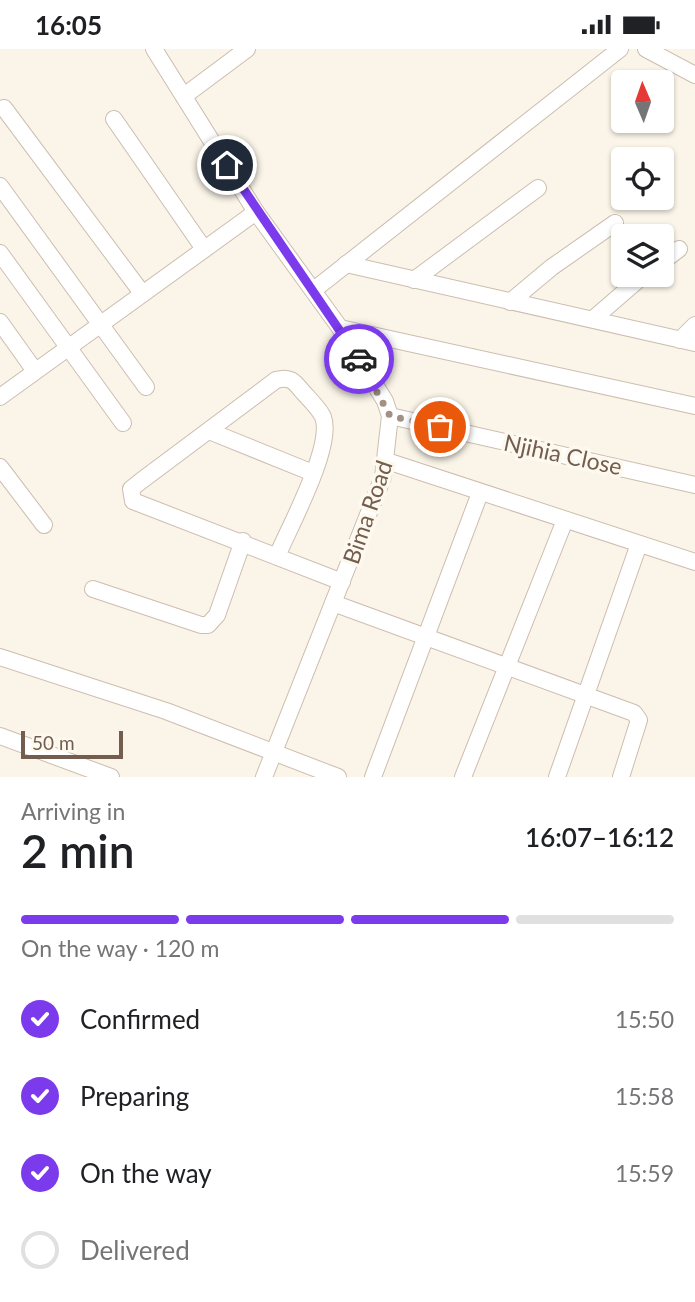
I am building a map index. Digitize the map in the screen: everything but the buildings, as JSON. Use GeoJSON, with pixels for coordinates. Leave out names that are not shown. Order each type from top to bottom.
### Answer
{"type":"FeatureCollection","features":[{"type":"Feature","properties":{"kind":"street","name":"Bima Road"},"geometry":{"type":"LineString","coordinates":[[154,49],[256,212],[315,289],[385,401],[390,416],[387,461],[334,603],[264,777]]}},
{"type":"Feature","properties":{"kind":"street"},"geometry":{"type":"LineString","coordinates":[[184,96],[247,49]]}},
{"type":"Feature","properties":{"kind":"street"},"geometry":{"type":"LineString","coordinates":[[315,289],[620,49]]}},
{"type":"Feature","properties":{"kind":"street"},"geometry":{"type":"LineString","coordinates":[[646,49],[695,75]]}},
{"type":"Feature","properties":{"kind":"street"},"geometry":{"type":"LineString","coordinates":[[4,108],[142,293]]}},
{"type":"Feature","properties":{"kind":"street"},"geometry":{"type":"LineString","coordinates":[[114,119],[204,249]]}},
{"type":"Feature","properties":{"kind":"street"},"geometry":{"type":"LineString","coordinates":[[0,186],[146,387]]}},
{"type":"Feature","properties":{"kind":"street"},"geometry":{"type":"LineString","coordinates":[[414,280],[538,188]]}},
{"type":"Feature","properties":{"kind":"street"},"geometry":{"type":"LineString","coordinates":[[0,397],[256,212]]}},
{"type":"Feature","properties":{"kind":"street"},"geometry":{"type":"LineString","coordinates":[[510,302],[552,267],[615,223]]}},
{"type":"Feature","properties":{"kind":"street"},"geometry":{"type":"LineString","coordinates":[[674,253],[679,249]]}},
{"type":"Feature","properties":{"kind":"street"},"geometry":{"type":"LineString","coordinates":[[0,253],[123,423]]}},
{"type":"Feature","properties":{"kind":"street"},"geometry":{"type":"LineString","coordinates":[[346,264],[687,341],[695,325]]}},
{"type":"Feature","properties":{"kind":"street"},"geometry":{"type":"LineString","coordinates":[[593,320],[630,287]]}},
{"type":"Feature","properties":{"kind":"street"},"geometry":{"type":"LineString","coordinates":[[0,322],[35,371]]}},
{"type":"Feature","properties":{"kind":"street"},"geometry":{"type":"LineString","coordinates":[[340,328],[695,407]]}},
{"type":"Feature","properties":{"kind":"street"},"geometry":{"type":"LineString","coordinates":[[278,554],[313,473],[323,442],[322,416],[293,379],[276,380],[131,489],[131,496],[133,501],[278,554],[342,582]]}},
{"type":"Feature","properties":{"kind":"street","name":"Njihia Close"},"geometry":{"type":"LineString","coordinates":[[390,416],[695,485]]}},
{"type":"Feature","properties":{"kind":"street"},"geometry":{"type":"LineString","coordinates":[[209,431],[313,473]]}},
{"type":"Feature","properties":{"kind":"street"},"geometry":{"type":"LineString","coordinates":[[387,461],[695,562]]}},
{"type":"Feature","properties":{"kind":"street"},"geometry":{"type":"LineString","coordinates":[[0,467],[44,524]]}},
{"type":"Feature","properties":{"kind":"street"},"geometry":{"type":"LineString","coordinates":[[373,777],[480,493]]}},
{"type":"Feature","properties":{"kind":"street"},"geometry":{"type":"LineString","coordinates":[[463,777],[565,520]]}},
{"type":"Feature","properties":{"kind":"street"},"geometry":{"type":"LineString","coordinates":[[93,589],[208,625],[217,615],[243,541]]}},
{"type":"Feature","properties":{"kind":"street"},"geometry":{"type":"LineString","coordinates":[[557,777],[639,544]]}},
{"type":"Feature","properties":{"kind":"street"},"geometry":{"type":"LineString","coordinates":[[334,603],[634,713],[639,720],[621,777]]}},
{"type":"Feature","properties":{"kind":"street"},"geometry":{"type":"LineString","coordinates":[[0,657],[166,711],[338,777]]}},
{"type":"Feature","properties":{"kind":"street"},"geometry":{"type":"LineString","coordinates":[[0,736],[111,777]]}},
{"type":"Feature","properties":{"kind":"way so far"},"geometry":{"type":"LineString","coordinates":[[359,359],[385,401],[390,416],[440,427]]}},
{"type":"Feature","properties":{"kind":"route"},"geometry":{"type":"LineString","coordinates":[[227,165],[256,212],[315,289],[359,359]]}}]}
